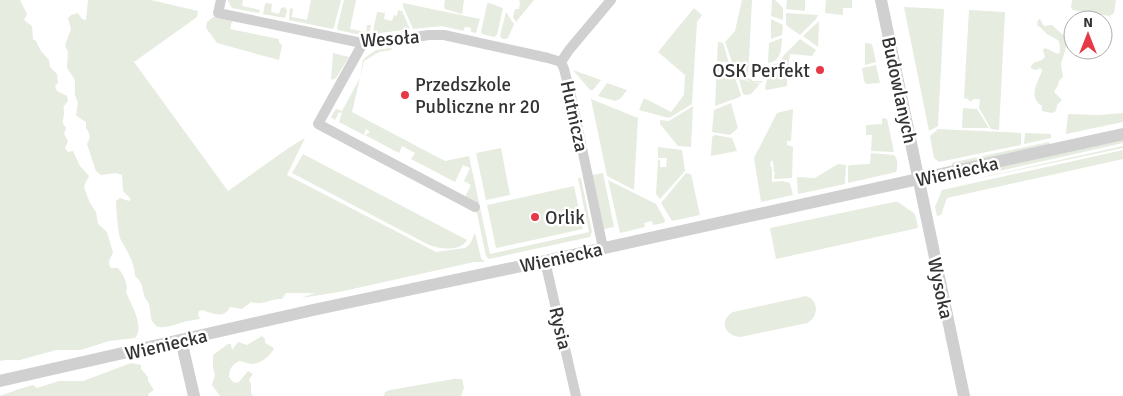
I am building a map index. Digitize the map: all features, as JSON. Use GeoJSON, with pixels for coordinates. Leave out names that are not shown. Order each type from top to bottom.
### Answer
{"type":"FeatureCollection","features":[{"type":"Feature","properties":{"kind":"street","name":"Wesoła"},"geometry":{"type":"LineString","coordinates":[[221,0],[218,13],[344,40],[363,43],[444,35],[561,62]]}},
{"type":"Feature","properties":{"kind":"street","name":"Hutnicza"},"geometry":{"type":"LineString","coordinates":[[603,248],[571,96],[561,62],[611,0]]}},
{"type":"Feature","properties":{"kind":"street","name":"Budowlanych"},"geometry":{"type":"LineString","coordinates":[[881,0],[918,179]]}},
{"type":"Feature","properties":{"kind":"street"},"geometry":{"type":"LineString","coordinates":[[363,43],[318,124],[475,207]]}},
{"type":"Feature","properties":{"kind":"street","name":"Wieniecka"},"geometry":{"type":"LineString","coordinates":[[0,382],[313,310],[546,261],[1123,134]]}},
{"type":"Feature","properties":{"kind":"street","name":"Wysoka"},"geometry":{"type":"LineString","coordinates":[[918,179],[964,396]]}},
{"type":"Feature","properties":{"kind":"street","name":"Rysia"},"geometry":{"type":"LineString","coordinates":[[546,261],[576,396]]}},
{"type":"Feature","properties":{"kind":"street"},"geometry":{"type":"LineString","coordinates":[[181,340],[194,396]]}},
{"type":"Feature","properties":{"kind":"shaded area"},"geometry":{"type":"Polygon","coordinates":[[[0,0],[20,0],[27,14],[24,20],[32,26],[33,39],[49,60],[50,67],[57,74],[58,83],[55,86],[57,91],[67,96],[68,101],[64,106],[63,120],[66,128],[64,134],[68,141],[65,148],[68,152],[73,151],[80,166],[89,176],[84,186],[85,190],[96,212],[98,224],[107,232],[113,253],[109,264],[111,268],[118,268],[124,276],[126,292],[138,322],[139,328],[135,338],[109,341],[81,350],[56,350],[20,360],[0,361],[0,0]]]}},
{"type":"Feature","properties":{"kind":"shaded area"},"geometry":{"type":"Polygon","coordinates":[[[88,0],[151,0],[198,11],[197,17],[134,62],[228,191],[305,138],[287,175],[436,252],[465,248],[470,244],[475,233],[481,258],[485,262],[474,262],[339,292],[301,298],[315,293],[286,293],[282,299],[260,303],[251,302],[242,309],[230,307],[221,314],[202,310],[198,314],[200,319],[158,327],[152,319],[149,303],[145,298],[141,283],[135,276],[132,261],[120,237],[116,201],[120,198],[129,201],[131,199],[123,191],[122,175],[116,173],[101,175],[96,171],[87,144],[90,136],[86,128],[86,122],[76,115],[78,103],[75,95],[75,80],[67,68],[68,52],[65,45],[71,29],[68,18],[78,13],[82,19],[86,20],[88,0]]]}},
{"type":"Feature","properties":{"kind":"shaded area"},"geometry":{"type":"Polygon","coordinates":[[[228,0],[243,0],[242,6],[260,10],[259,13],[232,8],[228,0]]]}},
{"type":"Feature","properties":{"kind":"shaded area"},"geometry":{"type":"Polygon","coordinates":[[[311,0],[341,0],[333,29],[289,20],[290,8],[293,9],[292,17],[307,20],[311,0]]]}},
{"type":"Feature","properties":{"kind":"shaded area"},"geometry":{"type":"Polygon","coordinates":[[[344,0],[356,0],[350,29],[366,32],[367,25],[371,25],[369,34],[361,35],[338,30],[344,0]]]}},
{"type":"Feature","properties":{"kind":"shaded area"},"geometry":{"type":"Polygon","coordinates":[[[445,0],[464,0],[462,14],[445,9],[445,0]]]}},
{"type":"Feature","properties":{"kind":"shaded area"},"geometry":{"type":"Polygon","coordinates":[[[519,0],[534,0],[516,22],[513,17],[515,9],[519,9],[519,0]]]}},
{"type":"Feature","properties":{"kind":"shaded area"},"geometry":{"type":"Polygon","coordinates":[[[742,0],[752,0],[748,78],[752,79],[752,81],[763,81],[761,83],[752,82],[737,76],[725,42],[735,31],[742,0]]]}},
{"type":"Feature","properties":{"kind":"shaded area"},"geometry":{"type":"Polygon","coordinates":[[[772,0],[775,0],[783,8],[783,20],[771,16],[772,0]]]}},
{"type":"Feature","properties":{"kind":"shaded area"},"geometry":{"type":"Polygon","coordinates":[[[787,0],[805,0],[805,11],[786,9],[787,0]]]}},
{"type":"Feature","properties":{"kind":"shaded area"},"geometry":{"type":"Polygon","coordinates":[[[826,0],[852,0],[852,8],[843,8],[843,15],[825,13],[826,0]]]}},
{"type":"Feature","properties":{"kind":"shaded area"},"geometry":{"type":"Polygon","coordinates":[[[1072,0],[1116,0],[1113,14],[1113,10],[1073,10],[1071,8],[1072,0]]]}},
{"type":"Feature","properties":{"kind":"shaded area"},"geometry":{"type":"Polygon","coordinates":[[[403,3],[480,19],[476,33],[471,32],[471,28],[465,27],[463,31],[442,26],[413,29],[403,3]]]}},
{"type":"Feature","properties":{"kind":"shaded area"},"geometry":{"type":"Polygon","coordinates":[[[265,4],[272,4],[271,12],[279,14],[281,8],[284,7],[287,10],[285,18],[263,14],[265,4]]]}},
{"type":"Feature","properties":{"kind":"shaded area"},"geometry":{"type":"Polygon","coordinates":[[[487,4],[503,8],[497,35],[494,37],[482,34],[481,32],[487,4]]]}},
{"type":"Feature","properties":{"kind":"shaded area"},"geometry":{"type":"Polygon","coordinates":[[[904,7],[944,9],[938,126],[929,131],[904,7]]]}},
{"type":"Feature","properties":{"kind":"shaded area"},"geometry":{"type":"Polygon","coordinates":[[[694,8],[702,15],[697,22],[692,104],[669,118],[639,110],[644,98],[671,112],[684,95],[685,75],[658,52],[694,8]]]}},
{"type":"Feature","properties":{"kind":"shaded area"},"geometry":{"type":"Polygon","coordinates":[[[398,10],[402,11],[410,29],[374,34],[377,12],[385,13],[384,19],[392,21],[394,15],[397,16],[398,10]]]}},
{"type":"Feature","properties":{"kind":"shaded area"},"geometry":{"type":"Polygon","coordinates":[[[969,10],[1005,12],[999,130],[991,129],[979,108],[980,99],[974,99],[970,102],[964,98],[969,10]]]}},
{"type":"Feature","properties":{"kind":"shaded area"},"geometry":{"type":"Polygon","coordinates":[[[506,12],[514,24],[508,38],[502,39],[500,36],[506,12]]]}},
{"type":"Feature","properties":{"kind":"shaded area"},"geometry":{"type":"Polygon","coordinates":[[[786,13],[818,15],[800,35],[786,25],[786,13]]]}},
{"type":"Feature","properties":{"kind":"shaded area"},"geometry":{"type":"Polygon","coordinates":[[[213,17],[232,21],[230,29],[279,39],[282,45],[279,60],[217,43],[206,28],[207,22],[213,17]]]}},
{"type":"Feature","properties":{"kind":"shaded area"},"geometry":{"type":"Polygon","coordinates":[[[771,19],[783,25],[782,35],[771,39],[771,19]]]}},
{"type":"Feature","properties":{"kind":"shaded area"},"geometry":{"type":"Polygon","coordinates":[[[1040,19],[1044,26],[1052,25],[1063,35],[1063,57],[1061,64],[1063,77],[1054,92],[1062,100],[1057,105],[1056,111],[1052,113],[1042,111],[1042,106],[1035,99],[1036,85],[1042,71],[1041,68],[1035,70],[1031,68],[1033,64],[1045,57],[1043,50],[1045,48],[1058,54],[1060,52],[1060,44],[1058,40],[1047,34],[1037,25],[1040,19]]]}},
{"type":"Feature","properties":{"kind":"shaded area"},"geometry":{"type":"Polygon","coordinates":[[[819,21],[819,23],[818,47],[803,36],[819,21]]]}},
{"type":"Feature","properties":{"kind":"shaded area"},"geometry":{"type":"Polygon","coordinates":[[[782,38],[778,57],[773,62],[768,63],[769,43],[782,38]]]}},
{"type":"Feature","properties":{"kind":"shaded area"},"geometry":{"type":"Polygon","coordinates":[[[800,39],[816,50],[812,56],[790,54],[787,75],[772,65],[780,62],[784,55],[800,39]]]}},
{"type":"Feature","properties":{"kind":"shaded area"},"geometry":{"type":"Polygon","coordinates":[[[718,42],[723,43],[729,63],[717,61],[718,42]]]}},
{"type":"Feature","properties":{"kind":"shaded area"},"geometry":{"type":"Polygon","coordinates":[[[865,43],[872,44],[876,62],[865,65],[865,43]]]}},
{"type":"Feature","properties":{"kind":"shaded area"},"geometry":{"type":"Polygon","coordinates":[[[392,48],[391,50],[379,52],[364,61],[360,78],[363,60],[366,57],[376,50],[392,48]]]}},
{"type":"Feature","properties":{"kind":"shaded area"},"geometry":{"type":"Polygon","coordinates":[[[333,53],[349,57],[336,78],[331,80],[333,53]]]}},
{"type":"Feature","properties":{"kind":"shaded area"},"geometry":{"type":"Polygon","coordinates":[[[717,65],[731,66],[741,95],[715,106],[717,65]]]}},
{"type":"Feature","properties":{"kind":"shaded area"},"geometry":{"type":"Polygon","coordinates":[[[876,65],[880,83],[866,84],[862,68],[876,65]]]}},
{"type":"Feature","properties":{"kind":"shaded area"},"geometry":{"type":"Polygon","coordinates":[[[769,67],[787,77],[787,86],[765,89],[769,67]]]}},
{"type":"Feature","properties":{"kind":"shaded area"},"geometry":{"type":"Polygon","coordinates":[[[573,70],[601,80],[593,90],[590,90],[573,70]]]}},
{"type":"Feature","properties":{"kind":"shaded area"},"geometry":{"type":"Polygon","coordinates":[[[360,78],[352,112],[445,161],[469,156],[490,254],[589,232],[578,178],[581,178],[592,232],[590,237],[489,259],[486,256],[477,213],[473,211],[465,197],[471,185],[464,181],[470,168],[463,165],[455,182],[411,159],[415,153],[402,146],[399,153],[365,135],[370,132],[366,129],[364,135],[339,122],[342,113],[339,112],[335,120],[331,117],[336,109],[342,111],[360,78]]]}},
{"type":"Feature","properties":{"kind":"shaded area"},"geometry":{"type":"Polygon","coordinates":[[[740,79],[760,84],[751,94],[746,95],[743,94],[740,79]]]}},
{"type":"Feature","properties":{"kind":"shaded area"},"geometry":{"type":"Polygon","coordinates":[[[607,83],[627,90],[620,99],[615,101],[598,96],[607,83]]]}},
{"type":"Feature","properties":{"kind":"shaded area"},"geometry":{"type":"Polygon","coordinates":[[[591,99],[638,118],[634,190],[607,176],[591,99]]]}},
{"type":"Feature","properties":{"kind":"shaded area"},"geometry":{"type":"Polygon","coordinates":[[[731,103],[738,128],[730,135],[712,132],[714,110],[731,103]]]}},
{"type":"Feature","properties":{"kind":"shaded area"},"geometry":{"type":"Polygon","coordinates":[[[693,106],[691,147],[678,146],[660,124],[660,120],[669,121],[693,106]]]}},
{"type":"Feature","properties":{"kind":"shaded area"},"geometry":{"type":"Polygon","coordinates":[[[963,108],[977,109],[989,128],[962,128],[963,108]]]}},
{"type":"Feature","properties":{"kind":"shaded area"},"geometry":{"type":"Polygon","coordinates":[[[793,109],[791,141],[787,141],[787,145],[793,147],[792,178],[774,179],[773,161],[771,161],[770,165],[772,168],[772,182],[782,181],[790,183],[793,195],[761,202],[754,158],[777,113],[793,109]]]}},
{"type":"Feature","properties":{"kind":"shaded area"},"geometry":{"type":"Polygon","coordinates":[[[1123,113],[1123,122],[1066,134],[1068,114],[1099,115],[1123,113]]]}},
{"type":"Feature","properties":{"kind":"shaded area"},"geometry":{"type":"Polygon","coordinates":[[[882,118],[887,119],[894,152],[871,151],[872,135],[866,135],[866,125],[882,124],[882,118]]]}},
{"type":"Feature","properties":{"kind":"shaded area"},"geometry":{"type":"Polygon","coordinates":[[[938,129],[1021,133],[1021,145],[939,162],[934,158],[930,136],[938,129]]]}},
{"type":"Feature","properties":{"kind":"shaded area"},"geometry":{"type":"Polygon","coordinates":[[[1025,133],[1051,134],[1051,138],[1024,144],[1025,133]]]}},
{"type":"Feature","properties":{"kind":"shaded area"},"geometry":{"type":"Polygon","coordinates":[[[715,135],[732,138],[737,151],[711,156],[712,137],[715,135]]]}},
{"type":"Feature","properties":{"kind":"shaded area"},"geometry":{"type":"Polygon","coordinates":[[[1123,139],[1123,143],[955,181],[954,177],[1123,139]]]}},
{"type":"Feature","properties":{"kind":"shaded area"},"geometry":{"type":"Polygon","coordinates":[[[1049,142],[1048,145],[952,167],[952,163],[955,162],[1049,142]]]}},
{"type":"Feature","properties":{"kind":"shaded area"},"geometry":{"type":"Polygon","coordinates":[[[1123,146],[1123,148],[956,183],[1123,146]]]}},
{"type":"Feature","properties":{"kind":"shaded area"},"geometry":{"type":"Polygon","coordinates":[[[658,147],[682,150],[685,171],[660,199],[656,194],[658,160],[660,160],[660,167],[666,167],[667,158],[658,158],[658,147]]]}},
{"type":"Feature","properties":{"kind":"shaded area"},"geometry":{"type":"Polygon","coordinates":[[[501,148],[510,195],[486,200],[476,153],[501,148]]]}},
{"type":"Feature","properties":{"kind":"shaded area"},"geometry":{"type":"Polygon","coordinates":[[[1123,150],[1123,159],[947,198],[941,215],[937,216],[935,207],[942,190],[1123,150]]]}},
{"type":"Feature","properties":{"kind":"shaded area"},"geometry":{"type":"Polygon","coordinates":[[[871,153],[894,155],[897,163],[896,172],[848,183],[848,166],[870,164],[871,153]]]}},
{"type":"Feature","properties":{"kind":"shaded area"},"geometry":{"type":"Polygon","coordinates":[[[303,154],[467,240],[464,244],[455,248],[439,248],[429,245],[292,173],[303,154]]]}},
{"type":"Feature","properties":{"kind":"shaded area"},"geometry":{"type":"Polygon","coordinates":[[[838,164],[846,165],[845,184],[798,194],[797,177],[815,178],[838,164]]]}},
{"type":"Feature","properties":{"kind":"shaded area"},"geometry":{"type":"Polygon","coordinates":[[[603,173],[614,227],[604,229],[592,175],[603,173]]]}},
{"type":"Feature","properties":{"kind":"shaded area"},"geometry":{"type":"Polygon","coordinates":[[[686,173],[691,174],[700,215],[672,221],[661,203],[686,173]]]}},
{"type":"Feature","properties":{"kind":"shaded area"},"geometry":{"type":"Polygon","coordinates":[[[608,180],[656,204],[665,220],[664,223],[653,225],[652,221],[644,223],[645,227],[620,233],[608,180]]]}},
{"type":"Feature","properties":{"kind":"shaded area","name":"Orlik"},"geometry":{"type":"Polygon","coordinates":[[[574,186],[583,229],[496,248],[487,205],[574,186]]]}},
{"type":"Feature","properties":{"kind":"shaded area"},"geometry":{"type":"Polygon","coordinates":[[[898,202],[915,214],[918,228],[776,259],[770,228],[898,202]]]}},
{"type":"Feature","properties":{"kind":"shaded area"},"geometry":{"type":"Polygon","coordinates":[[[806,296],[813,301],[816,309],[814,317],[807,323],[741,337],[731,334],[725,328],[728,316],[733,312],[806,296]]]}},
{"type":"Feature","properties":{"kind":"shaded area"},"geometry":{"type":"Polygon","coordinates":[[[262,336],[265,339],[265,343],[274,348],[270,354],[265,359],[254,364],[239,361],[231,367],[229,374],[234,383],[239,382],[248,371],[253,374],[249,380],[251,394],[254,396],[220,396],[212,385],[215,375],[213,355],[228,344],[231,344],[232,350],[238,342],[247,345],[262,336]]]}},
{"type":"Feature","properties":{"kind":"shaded area"},"geometry":{"type":"Polygon","coordinates":[[[131,363],[141,365],[141,369],[148,377],[148,381],[154,390],[148,394],[149,396],[0,396],[33,385],[37,388],[59,381],[83,381],[131,363]]]}},
{"type":"Feature","properties":{"kind":"shaded area"},"geometry":{"type":"Polygon","coordinates":[[[462,379],[464,388],[461,396],[384,396],[385,392],[390,390],[462,379]]]}},
{"type":"Feature","properties":{"kind":"place","name":"OSK Perfekt"},"geometry":{"type":"Point","coordinates":[820,70]}},
{"type":"Feature","properties":{"kind":"place","name":"Przedszkole Publiczne nr 20"},"geometry":{"type":"Point","coordinates":[405,95]}},
{"type":"Feature","properties":{"kind":"place","name":"Orlik"},"geometry":{"type":"Point","coordinates":[535,217]}}]}
